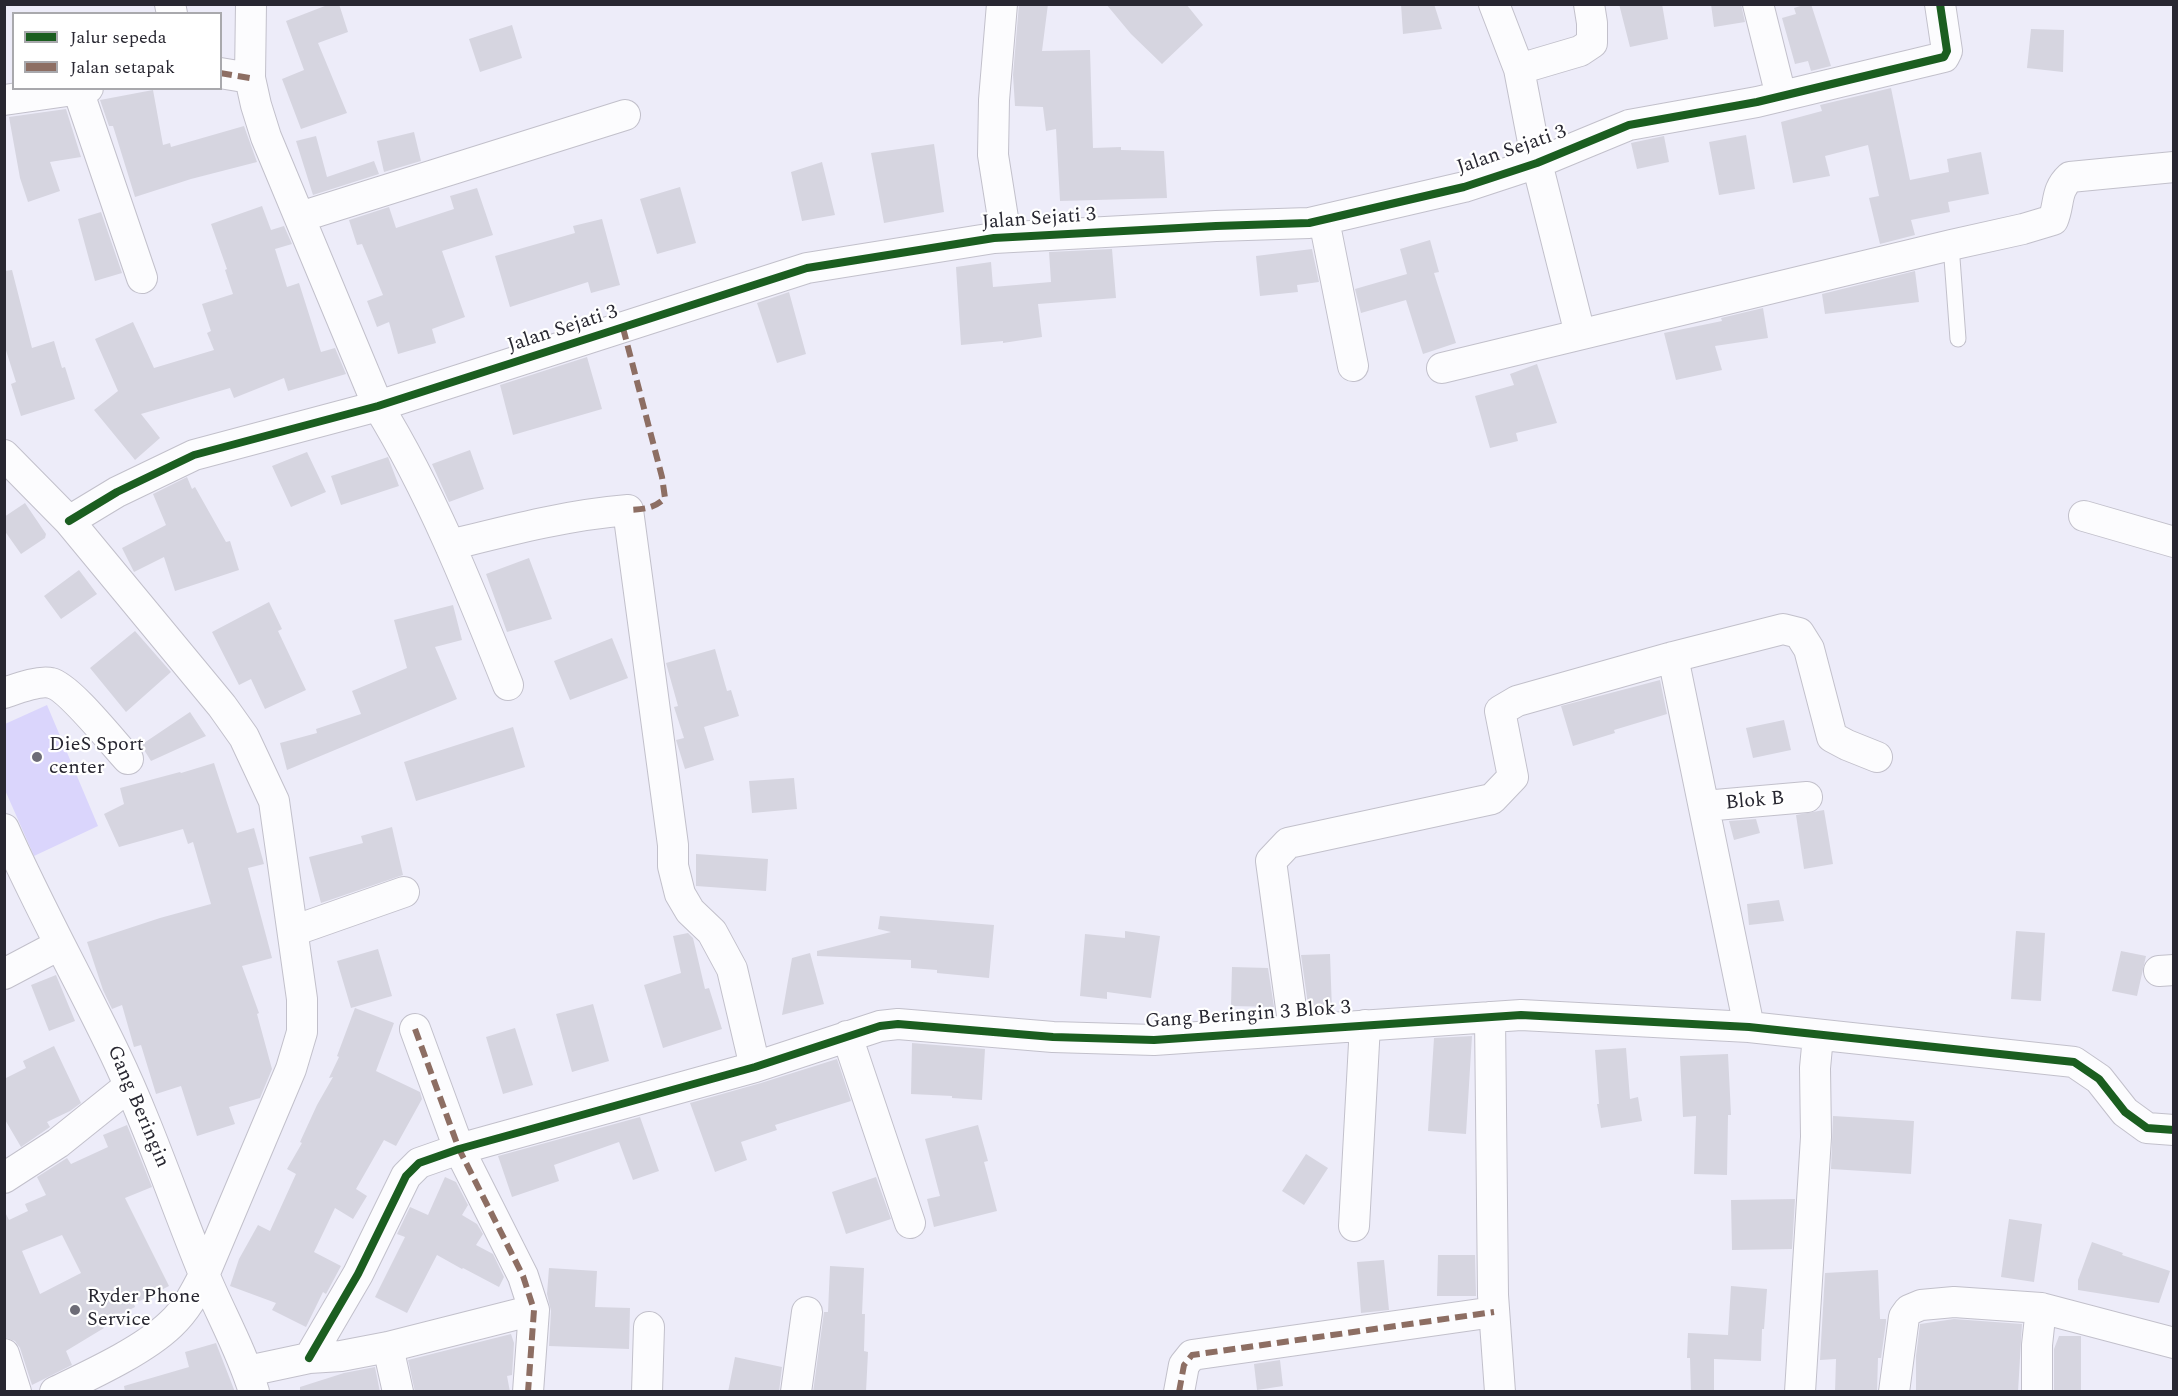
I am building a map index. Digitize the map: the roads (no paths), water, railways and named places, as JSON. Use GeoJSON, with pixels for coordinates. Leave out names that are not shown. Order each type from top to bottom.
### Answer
{"type":"FeatureCollection","features":[{"type":"Feature","properties":{"kind":"street"},"geometry":{"type":"LineString","coordinates":[[251,4],[250,78],[266,137],[378,406],[399,441],[450,545],[508,685]]}},
{"type":"Feature","properties":{"kind":"street"},"geometry":{"type":"LineString","coordinates":[[1002,4],[994,100],[993,155],[1006,237]]}},
{"type":"Feature","properties":{"kind":"street"},"geometry":{"type":"LineString","coordinates":[[1494,4],[1519,69],[1538,163],[1580,334]]}},
{"type":"Feature","properties":{"kind":"street"},"geometry":{"type":"LineString","coordinates":[[1519,69],[1580,51],[1592,43],[1589,4]]}},
{"type":"Feature","properties":{"kind":"street"},"geometry":{"type":"LineString","coordinates":[[1758,4],[1781,96]]}},
{"type":"Feature","properties":{"kind":"street","name":"Jalan Sejati 3"},"geometry":{"type":"LineString","coordinates":[[69,521],[117,492],[194,454],[378,406],[807,268],[1006,237],[1309,223],[1464,187],[1538,163],[1629,125],[1781,96],[1944,57],[1947,51],[1940,4]]}},
{"type":"Feature","properties":{"kind":"street"},"geometry":{"type":"LineString","coordinates":[[222,73],[250,78]]}},
{"type":"Feature","properties":{"kind":"street"},"geometry":{"type":"LineString","coordinates":[[4,100],[76,90]]}},
{"type":"Feature","properties":{"kind":"street"},"geometry":{"type":"LineString","coordinates":[[83,90],[142,278]]}},
{"type":"Feature","properties":{"kind":"street"},"geometry":{"type":"LineString","coordinates":[[300,217],[625,115]]}},
{"type":"Feature","properties":{"kind":"street"},"geometry":{"type":"LineString","coordinates":[[1442,368],[1951,244],[2023,229],[2053,220],[2057,210],[2060,186],[2070,177],[2174,167]]}},
{"type":"Feature","properties":{"kind":"street"},"geometry":{"type":"LineString","coordinates":[[1324,220],[1353,366]]}},
{"type":"Feature","properties":{"kind":"street"},"geometry":{"type":"LineString","coordinates":[[4,455],[69,521],[222,706],[244,736],[274,801],[302,999],[302,1032],[291,1069],[191,1301],[171,1324],[147,1342],[55,1392]]}},
{"type":"Feature","properties":{"kind":"street"},"geometry":{"type":"LineString","coordinates":[[450,545],[545,521],[591,513],[628,510],[673,845],[673,866],[680,894],[690,911],[712,932],[732,969],[755,1066]]}},
{"type":"Feature","properties":{"kind":"street"},"geometry":{"type":"LineString","coordinates":[[2084,516],[2174,542]]}},
{"type":"Feature","properties":{"kind":"street"},"geometry":{"type":"LineString","coordinates":[[1294,1030],[1271,861],[1288,843],[1492,799],[1513,777],[1500,711],[1517,701],[1673,657],[1784,629],[1799,633],[1809,649],[1832,737],[1847,746],[1877,757]]}},
{"type":"Feature","properties":{"kind":"street"},"geometry":{"type":"LineString","coordinates":[[1673,657],[1749,1027]]}},
{"type":"Feature","properties":{"kind":"street"},"geometry":{"type":"LineString","coordinates":[[4,693],[27,686],[51,683],[68,693],[128,759]]}},
{"type":"Feature","properties":{"kind":"street","name":"Blok B"},"geometry":{"type":"LineString","coordinates":[[1704,806],[1807,797]]}},
{"type":"Feature","properties":{"kind":"street","name":"Gang Beringin"},"geometry":{"type":"LineString","coordinates":[[4,829],[59,945],[116,1055],[161,1162],[204,1275],[251,1381]]}},
{"type":"Feature","properties":{"kind":"street"},"geometry":{"type":"LineString","coordinates":[[293,931],[404,892]]}},
{"type":"Feature","properties":{"kind":"street"},"geometry":{"type":"LineString","coordinates":[[4,974],[59,945]]}},
{"type":"Feature","properties":{"kind":"street","name":"Gang Beringin 3 Blok 3"},"geometry":{"type":"LineString","coordinates":[[309,1358],[358,1274],[406,1176],[419,1163],[459,1149],[755,1066],[880,1026],[898,1024],[1053,1037],[1154,1040],[1521,1016],[1749,1027],[2074,1062],[2099,1079],[2126,1112],[2147,1128],[2174,1130]]}},
{"type":"Feature","properties":{"kind":"street"},"geometry":{"type":"LineString","coordinates":[[1490,1017],[1494,1312],[1500,1392]]}},
{"type":"Feature","properties":{"kind":"street"},"geometry":{"type":"LineString","coordinates":[[1354,1226],[1365,1025]]}},
{"type":"Feature","properties":{"kind":"street"},"geometry":{"type":"LineString","coordinates":[[415,1029],[459,1149],[523,1276],[534,1310],[528,1392]]}},
{"type":"Feature","properties":{"kind":"street"},"geometry":{"type":"LineString","coordinates":[[847,1036],[910,1223]]}},
{"type":"Feature","properties":{"kind":"street"},"geometry":{"type":"LineString","coordinates":[[1800,1392],[1816,1137],[1815,1068],[1818,1036]]}},
{"type":"Feature","properties":{"kind":"street"},"geometry":{"type":"LineString","coordinates":[[4,1178],[58,1143],[129,1086]]}},
{"type":"Feature","properties":{"kind":"street"},"geometry":{"type":"LineString","coordinates":[[1894,1392],[1904,1317],[1910,1310],[1921,1305],[1954,1302],[2042,1308],[2174,1343]]}},
{"type":"Feature","properties":{"kind":"street"},"geometry":{"type":"LineString","coordinates":[[2037,1392],[2037,1345],[2042,1308]]}},
{"type":"Feature","properties":{"kind":"street"},"geometry":{"type":"LineString","coordinates":[[251,1381],[309,1358],[341,1356],[388,1347],[534,1310]]}},
{"type":"Feature","properties":{"kind":"street"},"geometry":{"type":"LineString","coordinates":[[796,1392],[807,1312]]}},
{"type":"Feature","properties":{"kind":"street"},"geometry":{"type":"LineString","coordinates":[[1179,1392],[1184,1365],[1192,1354],[1494,1312]]}},
{"type":"Feature","properties":{"kind":"street"},"geometry":{"type":"LineString","coordinates":[[647,1392],[649,1327]]}},
{"type":"Feature","properties":{"kind":"street"},"geometry":{"type":"LineString","coordinates":[[388,1347],[398,1392]]}},
{"type":"Feature","properties":{"kind":"street"},"geometry":{"type":"LineString","coordinates":[[4,1354],[16,1392]]}},
{"type":"Feature","properties":{"kind":"lane"},"geometry":{"type":"LineString","coordinates":[[1951,244],[1958,339]]}},
{"type":"Feature","properties":{"kind":"place","name":"DieS Sport center"},"geometry":{"type":"Point","coordinates":[37,757]}},
{"type":"Feature","properties":{"kind":"place","name":"Ryder Phone Service"},"geometry":{"type":"Point","coordinates":[75,1310]}}]}
